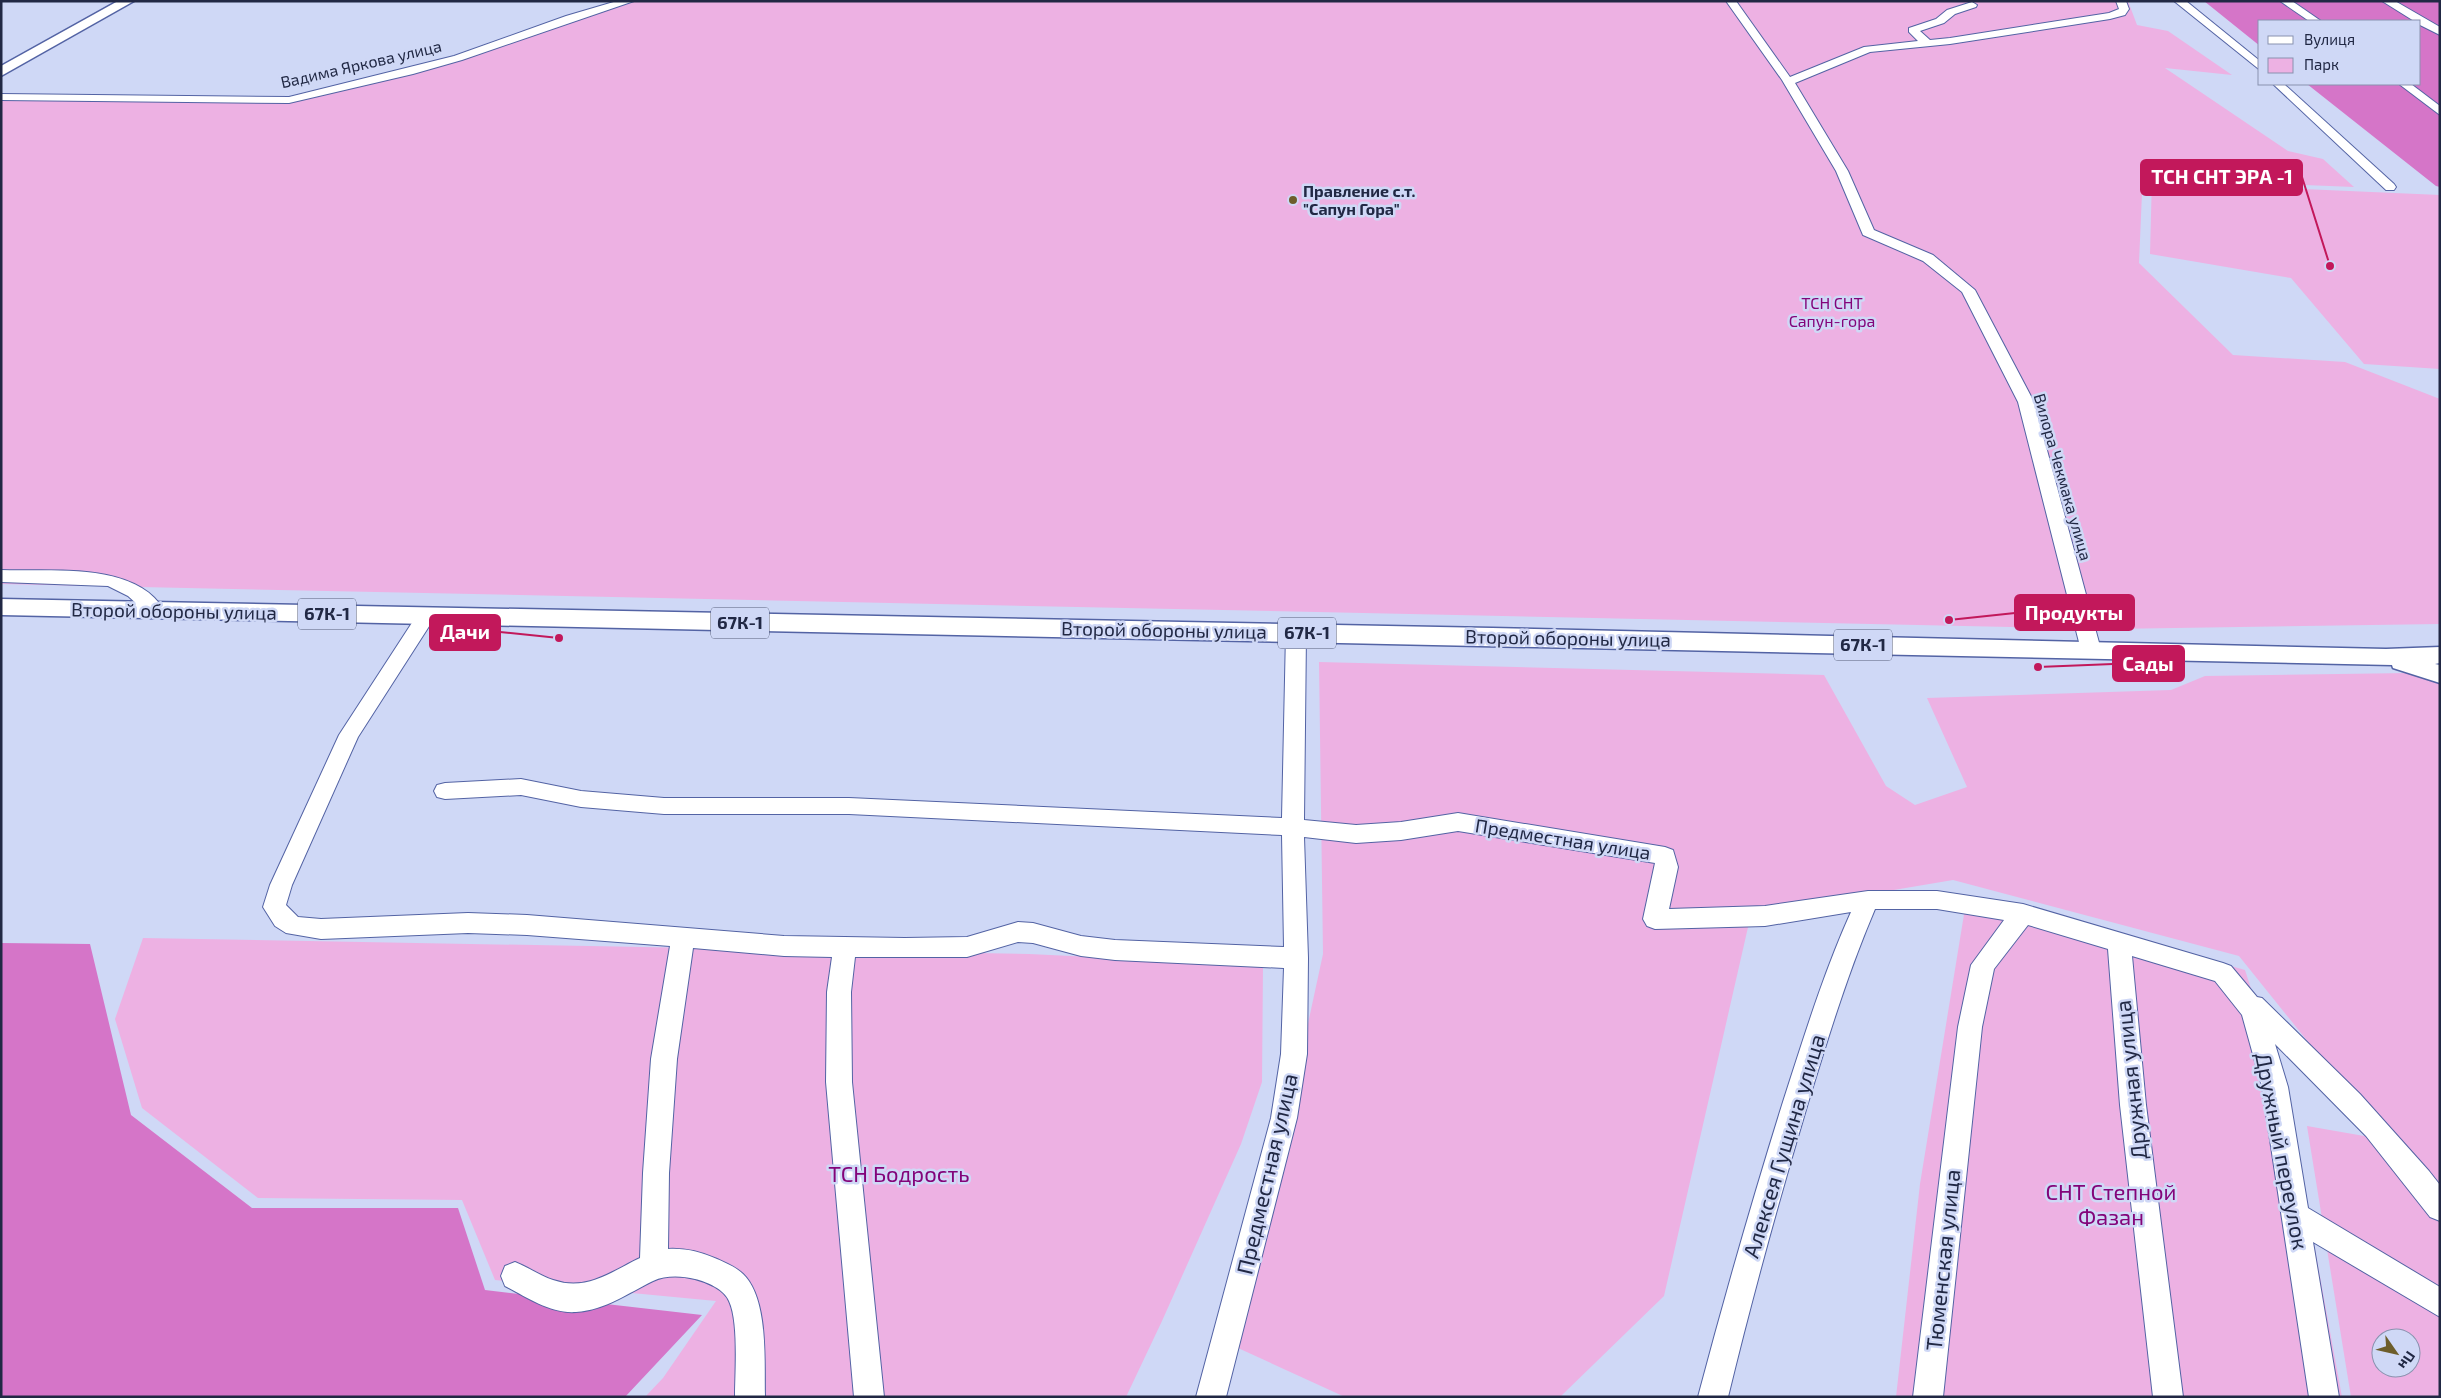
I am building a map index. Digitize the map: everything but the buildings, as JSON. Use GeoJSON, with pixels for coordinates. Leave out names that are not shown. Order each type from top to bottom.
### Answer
{"type":"FeatureCollection","features":[{"type":"Feature","properties":{"kind":"main road"},"geometry":{"type":"LineString","coordinates":[[1,72],[128,1]]}},
{"type":"Feature","properties":{"kind":"main road","name":"Второй обороны улица"},"geometry":{"type":"LineString","coordinates":[[1,607],[2386,657]]}},
{"type":"Feature","properties":{"kind":"main road","name":"67К-1"},"geometry":{"type":"LineString","coordinates":[[2386,657],[2440,655]]}},
{"type":"Feature","properties":{"kind":"main road","name":"67К-1"},"geometry":{"type":"LineString","coordinates":[[2386,657],[2440,674]]}},
{"type":"Feature","properties":{"kind":"street","name":"Вадима Яркова улица"},"geometry":{"type":"LineString","coordinates":[[1,97],[289,100],[409,72],[458,58],[570,18],[629,1]]}},
{"type":"Feature","properties":{"kind":"street","name":"Вилора Чекмака улица"},"geometry":{"type":"LineString","coordinates":[[1731,1],[1786,80],[1842,171],[1868,232],[1928,258],[1968,290],[2026,402],[2091,650]]}},
{"type":"Feature","properties":{"kind":"street"},"geometry":{"type":"LineString","coordinates":[[2179,1],[2258,65]]}},
{"type":"Feature","properties":{"kind":"street"},"geometry":{"type":"LineString","coordinates":[[2285,1],[2314,20]]}},
{"type":"Feature","properties":{"kind":"street"},"geometry":{"type":"LineString","coordinates":[[2387,1],[2419,20]]}},
{"type":"Feature","properties":{"kind":"street"},"geometry":{"type":"LineString","coordinates":[[1928,44],[1913,30],[1940,21],[1951,12],[1972,5]]}},
{"type":"Feature","properties":{"kind":"street"},"geometry":{"type":"LineString","coordinates":[[1786,80],[1796,80],[1868,49],[1928,44],[2110,16],[2121,13],[2122,5]]}},
{"type":"Feature","properties":{"kind":"street"},"geometry":{"type":"LineString","coordinates":[[2421,21],[2440,32]]}},
{"type":"Feature","properties":{"kind":"street"},"geometry":{"type":"LineString","coordinates":[[2279,85],[2390,187]]}},
{"type":"Feature","properties":{"kind":"street"},"geometry":{"type":"LineString","coordinates":[[2405,85],[2440,112]]}},
{"type":"Feature","properties":{"kind":"street"},"geometry":{"type":"LineString","coordinates":[[1,93],[16,96]]}},
{"type":"Feature","properties":{"kind":"street"},"geometry":{"type":"LineString","coordinates":[[1,576],[109,580],[124,584],[138,592],[155,610]]}},
{"type":"Feature","properties":{"kind":"street"},"geometry":{"type":"LineString","coordinates":[[426,616],[349,735],[281,885],[274,907],[282,919],[294,926],[321,929],[468,923],[517,924],[784,946],[967,947],[1018,932],[1033,933],[1081,946],[1115,950],[1296,958]]}},
{"type":"Feature","properties":{"kind":"street","name":"Предместная улица"},"geometry":{"type":"LineString","coordinates":[[1211,1397],[1284,1118],[1294,1054],[1296,958],[1293,827],[1296,633]]}},
{"type":"Feature","properties":{"kind":"street"},"geometry":{"type":"LineString","coordinates":[[445,791],[521,787],[581,799],[664,806],[849,806],[1293,827]]}},
{"type":"Feature","properties":{"kind":"street","name":"Предместная улица"},"geometry":{"type":"LineString","coordinates":[[1293,827],[1356,834],[1401,831],[1458,822],[1666,856],[1668,867],[1655,919],[1765,916],[1868,900],[1937,900],[2023,914]]}},
{"type":"Feature","properties":{"kind":"street","name":"Алексея Гущина улица"},"geometry":{"type":"LineString","coordinates":[[1713,1397],[1778,1157],[1822,1020],[1852,936],[1868,900]]}},
{"type":"Feature","properties":{"kind":"street","name":"Дружный переулок"},"geometry":{"type":"LineString","coordinates":[[2023,914],[2223,974],[2253,1010],[2275,1087],[2324,1397]]}},
{"type":"Feature","properties":{"kind":"street","name":"Тюменская улица"},"geometry":{"type":"LineString","coordinates":[[1928,1397],[1970,1027],[1983,965],[2023,914]]}},
{"type":"Feature","properties":{"kind":"street"},"geometry":{"type":"LineString","coordinates":[[654,1266],[656,1173],[664,1060],[683,937]]}},
{"type":"Feature","properties":{"kind":"street","name":"Дружная улица"},"geometry":{"type":"LineString","coordinates":[[2119,942],[2123,1008],[2134,1115],[2168,1397]]}},
{"type":"Feature","properties":{"kind":"street"},"geometry":{"type":"LineString","coordinates":[[845,946],[839,992],[839,1082],[869,1397]]}},
{"type":"Feature","properties":{"kind":"street"},"geometry":{"type":"LineString","coordinates":[[2239,992],[2338,1088],[2416,1173],[2440,1208]]}},
{"type":"Feature","properties":{"kind":"street"},"geometry":{"type":"LineString","coordinates":[[2296,1216],[2440,1303]]}},
{"type":"Feature","properties":{"kind":"street"},"geometry":{"type":"LineString","coordinates":[[515,1276],[559,1296],[574,1298],[600,1294],[617,1288],[654,1266],[672,1262],[695,1265],[717,1273],[732,1283],[741,1295],[745,1315],[750,1397]]}},
{"type":"Feature","properties":{"kind":"green space","name":"ТСН СНТ Сапун-гора"},"geometry":{"type":"Polygon","coordinates":[[[633,1],[2128,1],[2137,25],[2168,31],[2232,75],[2165,68],[2288,151],[2323,159],[2354,187],[2253,183],[2143,170],[2139,263],[2233,355],[2345,362],[2440,399],[2440,624],[2110,629],[1,584],[1,101],[303,100],[416,73],[633,1]]]}},
{"type":"Feature","properties":{"kind":"green space"},"geometry":{"type":"Polygon","coordinates":[[[2152,177],[2256,187],[2440,195],[2440,369],[2364,364],[2291,278],[2150,254],[2152,177]]]}},
{"type":"Feature","properties":{"kind":"green space"},"geometry":{"type":"Polygon","coordinates":[[[1319,662],[1824,675],[1886,786],[1915,805],[1967,787],[1927,698],[2171,690],[2205,676],[2409,673],[2440,682],[2440,1397],[2351,1397],[2307,1126],[2387,1140],[2239,956],[1953,880],[1751,914],[1664,1296],[1560,1397],[1345,1397],[1238,1348],[1323,954],[1319,662]]]}},
{"type":"Feature","properties":{"kind":"green space","name":"СНТ Степной Фазан"},"geometry":{"type":"Polygon","coordinates":[[[1967,896],[2008,902],[2245,970],[2289,1107],[2342,1397],[1896,1397],[1920,1184],[1967,896]]]}},
{"type":"Feature","properties":{"kind":"green space","name":"ТСН Бодрость"},"geometry":{"type":"Polygon","coordinates":[[[143,938],[1029,954],[1263,965],[1262,1082],[1241,1144],[1126,1397],[645,1397],[663,1378],[716,1301],[495,1280],[462,1200],[258,1198],[142,1108],[115,1019],[143,938]]]}},
{"type":"Feature","properties":{"kind":"shaded area"},"geometry":{"type":"Polygon","coordinates":[[[2204,1],[2440,1],[2440,187],[2436,186],[2308,85],[2421,85],[2421,20],[2258,20],[2258,44],[2204,1]]]}},
{"type":"Feature","properties":{"kind":"shaded area"},"geometry":{"type":"Polygon","coordinates":[[[1,943],[90,944],[131,1115],[252,1208],[458,1208],[485,1290],[702,1315],[625,1397],[1,1397],[1,943]]]}},
{"type":"Feature","properties":{"kind":"place","name":"Правление с.т. \"Сапун Гора\""},"geometry":{"type":"Point","coordinates":[1293,200]}},
{"type":"Feature","properties":{"kind":"place","name":"ТСН СНТ ЭРА -1"},"geometry":{"type":"Point","coordinates":[2330,266]}},
{"type":"Feature","properties":{"kind":"place","name":"Продукты"},"geometry":{"type":"Point","coordinates":[1949,620]}},
{"type":"Feature","properties":{"kind":"place","name":"Дачи"},"geometry":{"type":"Point","coordinates":[559,638]}},
{"type":"Feature","properties":{"kind":"place","name":"Сады"},"geometry":{"type":"Point","coordinates":[2038,667]}}]}
